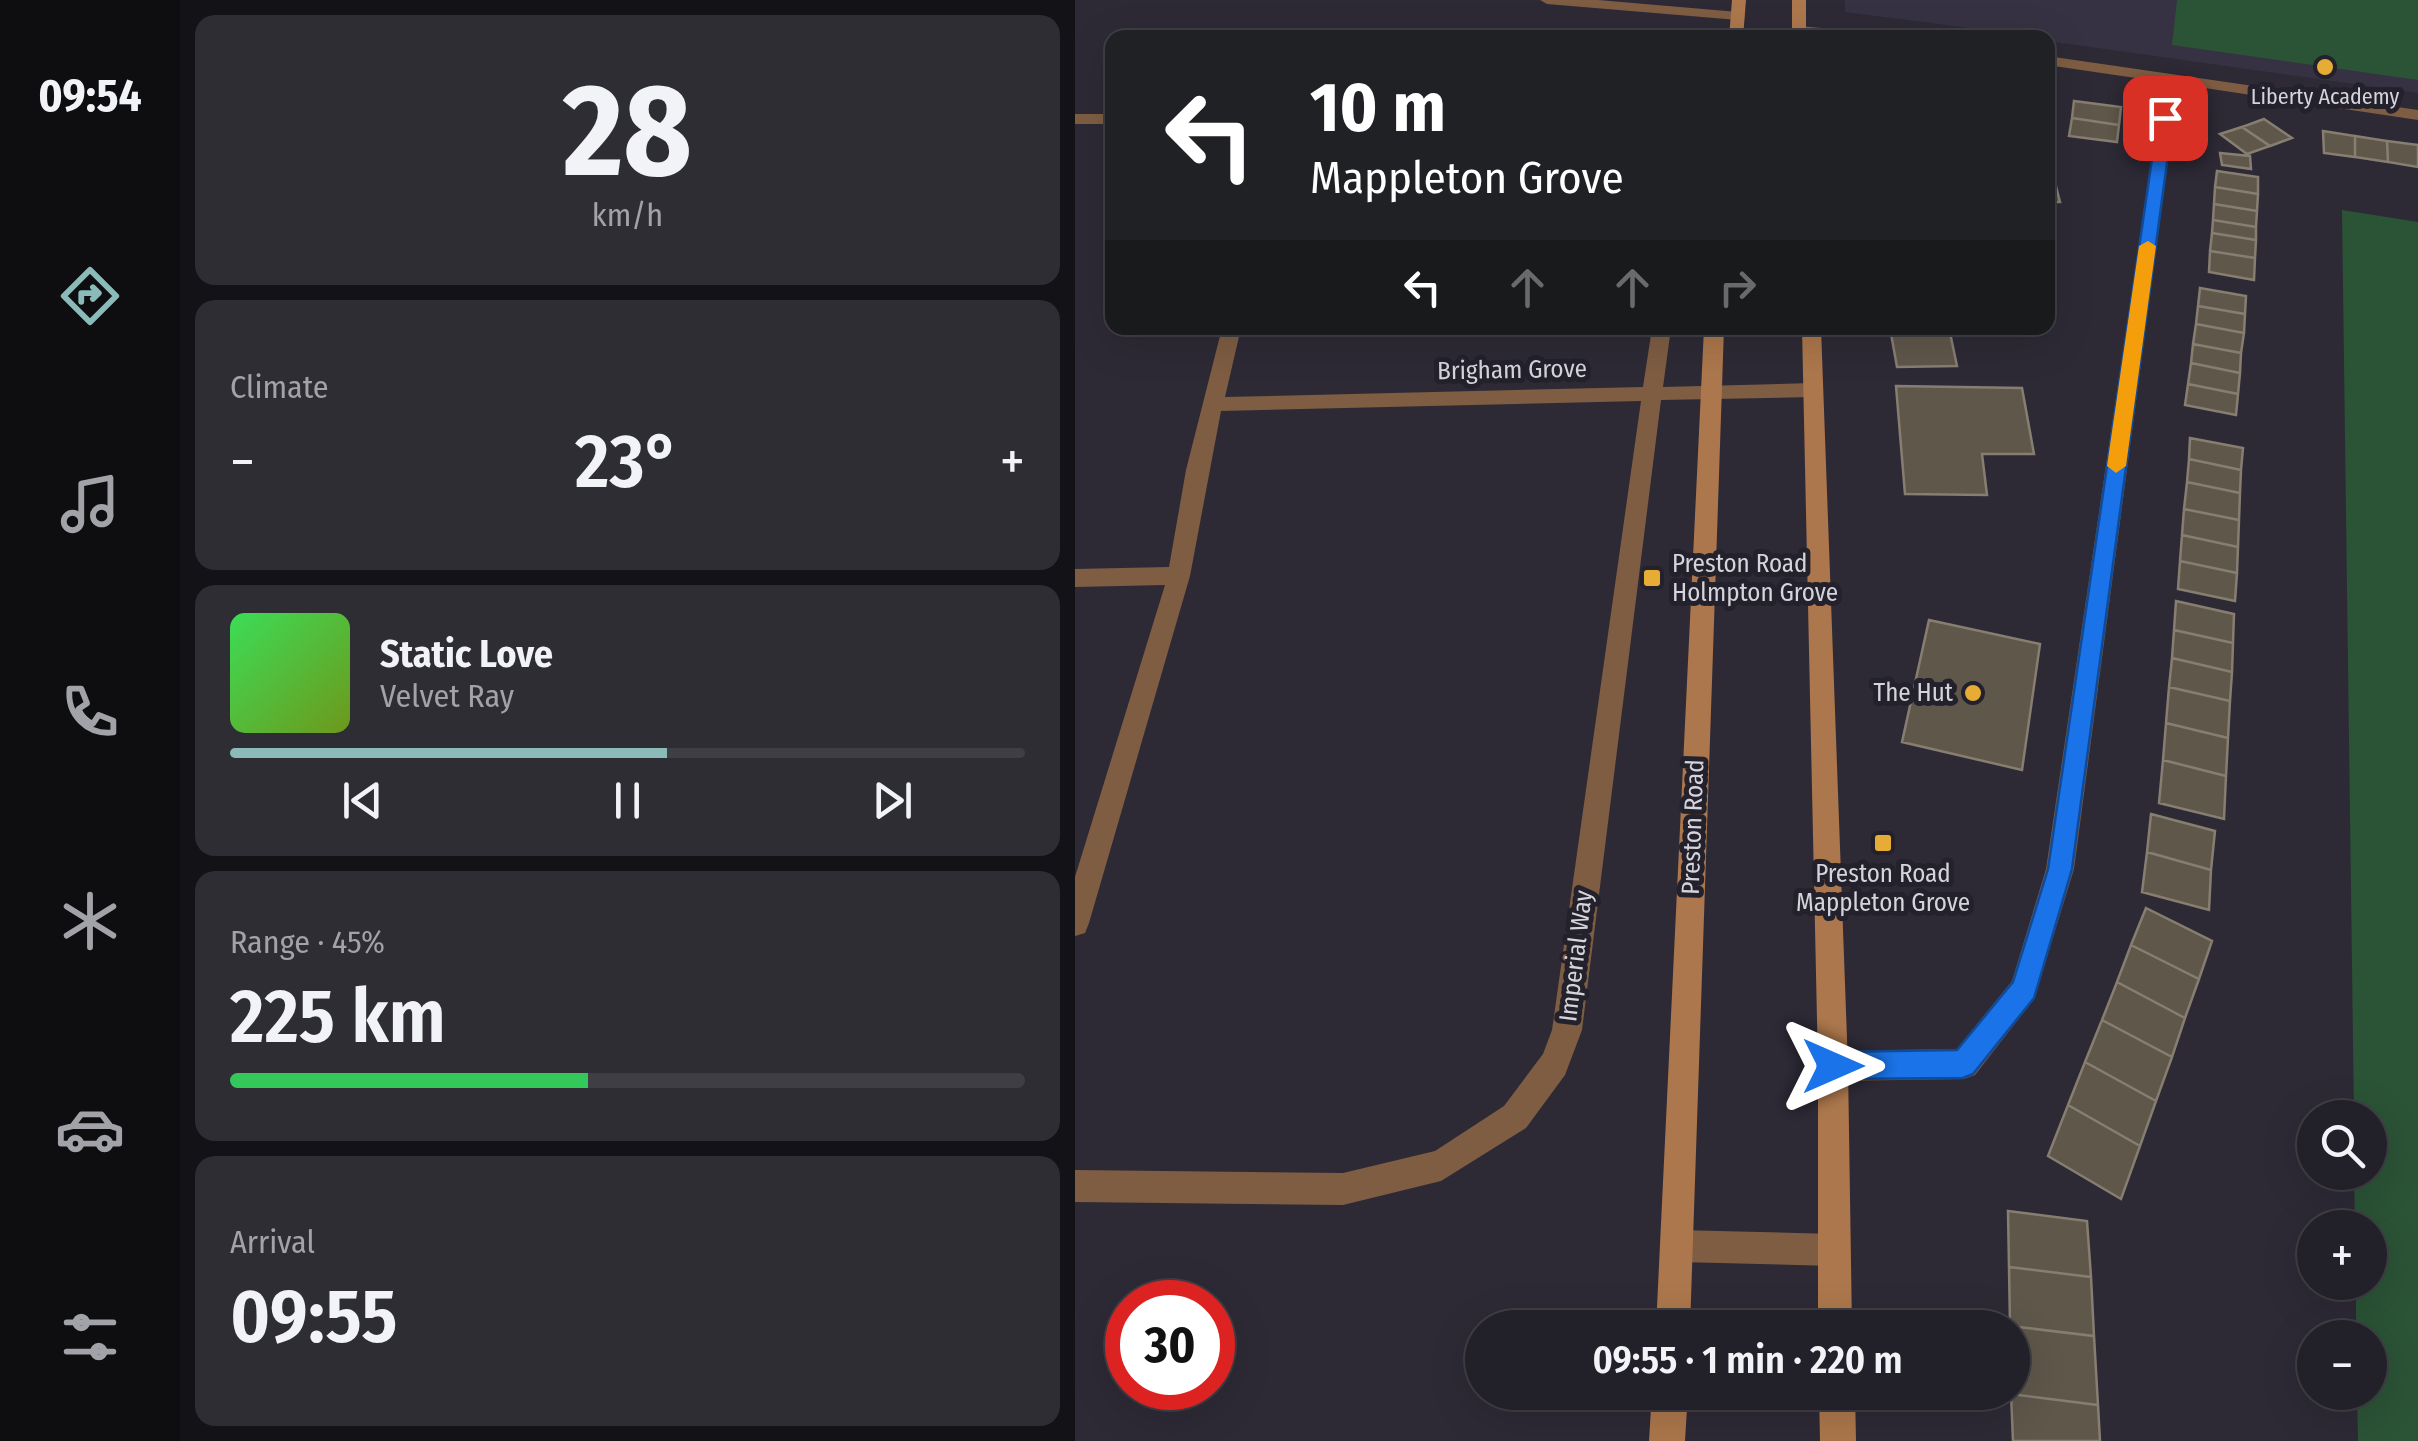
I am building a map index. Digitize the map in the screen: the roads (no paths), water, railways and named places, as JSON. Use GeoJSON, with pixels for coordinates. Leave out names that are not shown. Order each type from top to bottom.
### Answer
{"type":"FeatureCollection","features":[{"type":"Feature","properties":{"kind":"street"},"geometry":{"type":"LineString","coordinates":[[1547,0],[1738,8]]}},
{"type":"Feature","properties":{"kind":"street"},"geometry":{"type":"LineString","coordinates":[[1799,0],[1799,30]]}},
{"type":"Feature","properties":{"kind":"street"},"geometry":{"type":"LineString","coordinates":[[2055,61],[2418,114]]}},
{"type":"Feature","properties":{"kind":"street"},"geometry":{"type":"LineString","coordinates":[[1833,1066],[1963,1064],[2025,989],[2060,869],[2171,78]]}},
{"type":"Feature","properties":{"kind":"street"},"geometry":{"type":"LineString","coordinates":[[1075,119],[1105,119]]}},
{"type":"Feature","properties":{"kind":"street"},"geometry":{"type":"LineString","coordinates":[[1075,923],[1179,576],[1229,335]]}},
{"type":"Feature","properties":{"kind":"street","name":"Imperial Way"},"geometry":{"type":"LineString","coordinates":[[1075,1186],[1343,1189],[1441,1165],[1515,1117],[1554,1064],[1567,1030],[1660,335]]}},
{"type":"Feature","properties":{"kind":"street","name":"Preston Road"},"geometry":{"type":"LineString","coordinates":[[1674,1310],[1713,335]]}},
{"type":"Feature","properties":{"kind":"street"},"geometry":{"type":"LineString","coordinates":[[1811,335],[1833,1066],[1835,1310]]}},
{"type":"Feature","properties":{"kind":"street","name":"Brigham Grove"},"geometry":{"type":"LineString","coordinates":[[1212,404],[1813,390]]}},
{"type":"Feature","properties":{"kind":"street"},"geometry":{"type":"LineString","coordinates":[[1075,578],[1179,576]]}},
{"type":"Feature","properties":{"kind":"street"},"geometry":{"type":"LineString","coordinates":[[1678,1246],[1834,1250]]}},
{"type":"Feature","properties":{"kind":"street"},"geometry":{"type":"LineString","coordinates":[[1667,1441],[1668,1410]]}},
{"type":"Feature","properties":{"kind":"street"},"geometry":{"type":"LineString","coordinates":[[1837,1410],[1838,1441]]}},
{"type":"Feature","properties":{"kind":"place","name":"Liberty Academy"},"geometry":{"type":"Point","coordinates":[2325,67]}},
{"type":"Feature","properties":{"kind":"place","name":"Preston Road Holmpton Grove"},"geometry":{"type":"Point","coordinates":[1652,578]}},
{"type":"Feature","properties":{"kind":"place","name":"The Hut"},"geometry":{"type":"Point","coordinates":[1973,693]}},
{"type":"Feature","properties":{"kind":"place","name":"Preston Road Mappleton Grove"},"geometry":{"type":"Point","coordinates":[1883,843]}}]}
